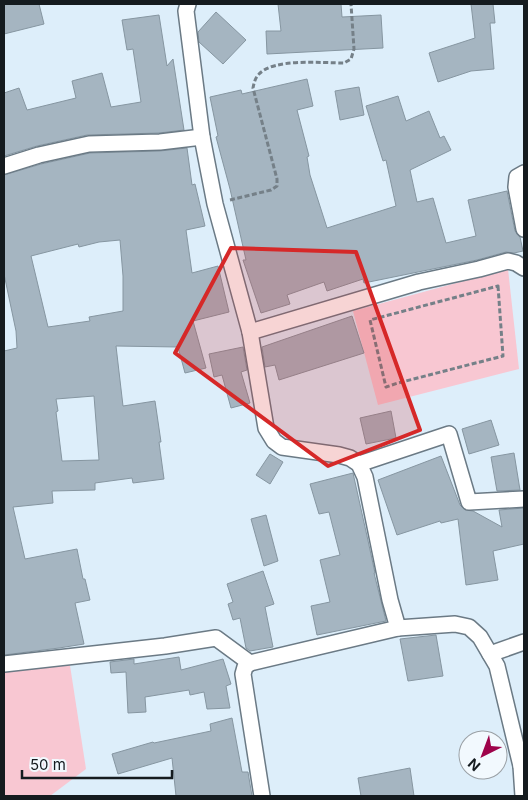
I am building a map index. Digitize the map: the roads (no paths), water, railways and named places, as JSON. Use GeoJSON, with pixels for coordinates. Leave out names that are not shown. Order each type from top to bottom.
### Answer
{"type":"FeatureCollection","features":[{"type":"Feature","properties":{"kind":"street"},"geometry":{"type":"LineString","coordinates":[[188,4],[186,11],[202,137],[215,204],[250,332],[266,428],[274,441],[282,446],[339,455],[350,458],[359,464],[365,477],[390,600],[398,628]]}},
{"type":"Feature","properties":{"kind":"street"},"geometry":{"type":"LineString","coordinates":[[4,166],[39,155],[89,144],[160,142],[202,137]]}},
{"type":"Feature","properties":{"kind":"street"},"geometry":{"type":"LineString","coordinates":[[524,173],[517,177],[516,187],[524,229]]}},
{"type":"Feature","properties":{"kind":"street"},"geometry":{"type":"LineString","coordinates":[[250,332],[419,282],[508,261],[524,265]]}},
{"type":"Feature","properties":{"kind":"street"},"geometry":{"type":"LineString","coordinates":[[359,464],[449,434],[469,502],[524,499]]}},
{"type":"Feature","properties":{"kind":"street"},"geometry":{"type":"LineString","coordinates":[[262,796],[243,674],[245,667],[250,663],[398,628],[455,624],[469,627],[480,637],[497,666],[523,765],[523,796]]}},
{"type":"Feature","properties":{"kind":"street"},"geometry":{"type":"LineString","coordinates":[[4,664],[165,646],[216,638],[250,663]]}},
{"type":"Feature","properties":{"kind":"street"},"geometry":{"type":"LineString","coordinates":[[490,654],[524,642]]}}]}
